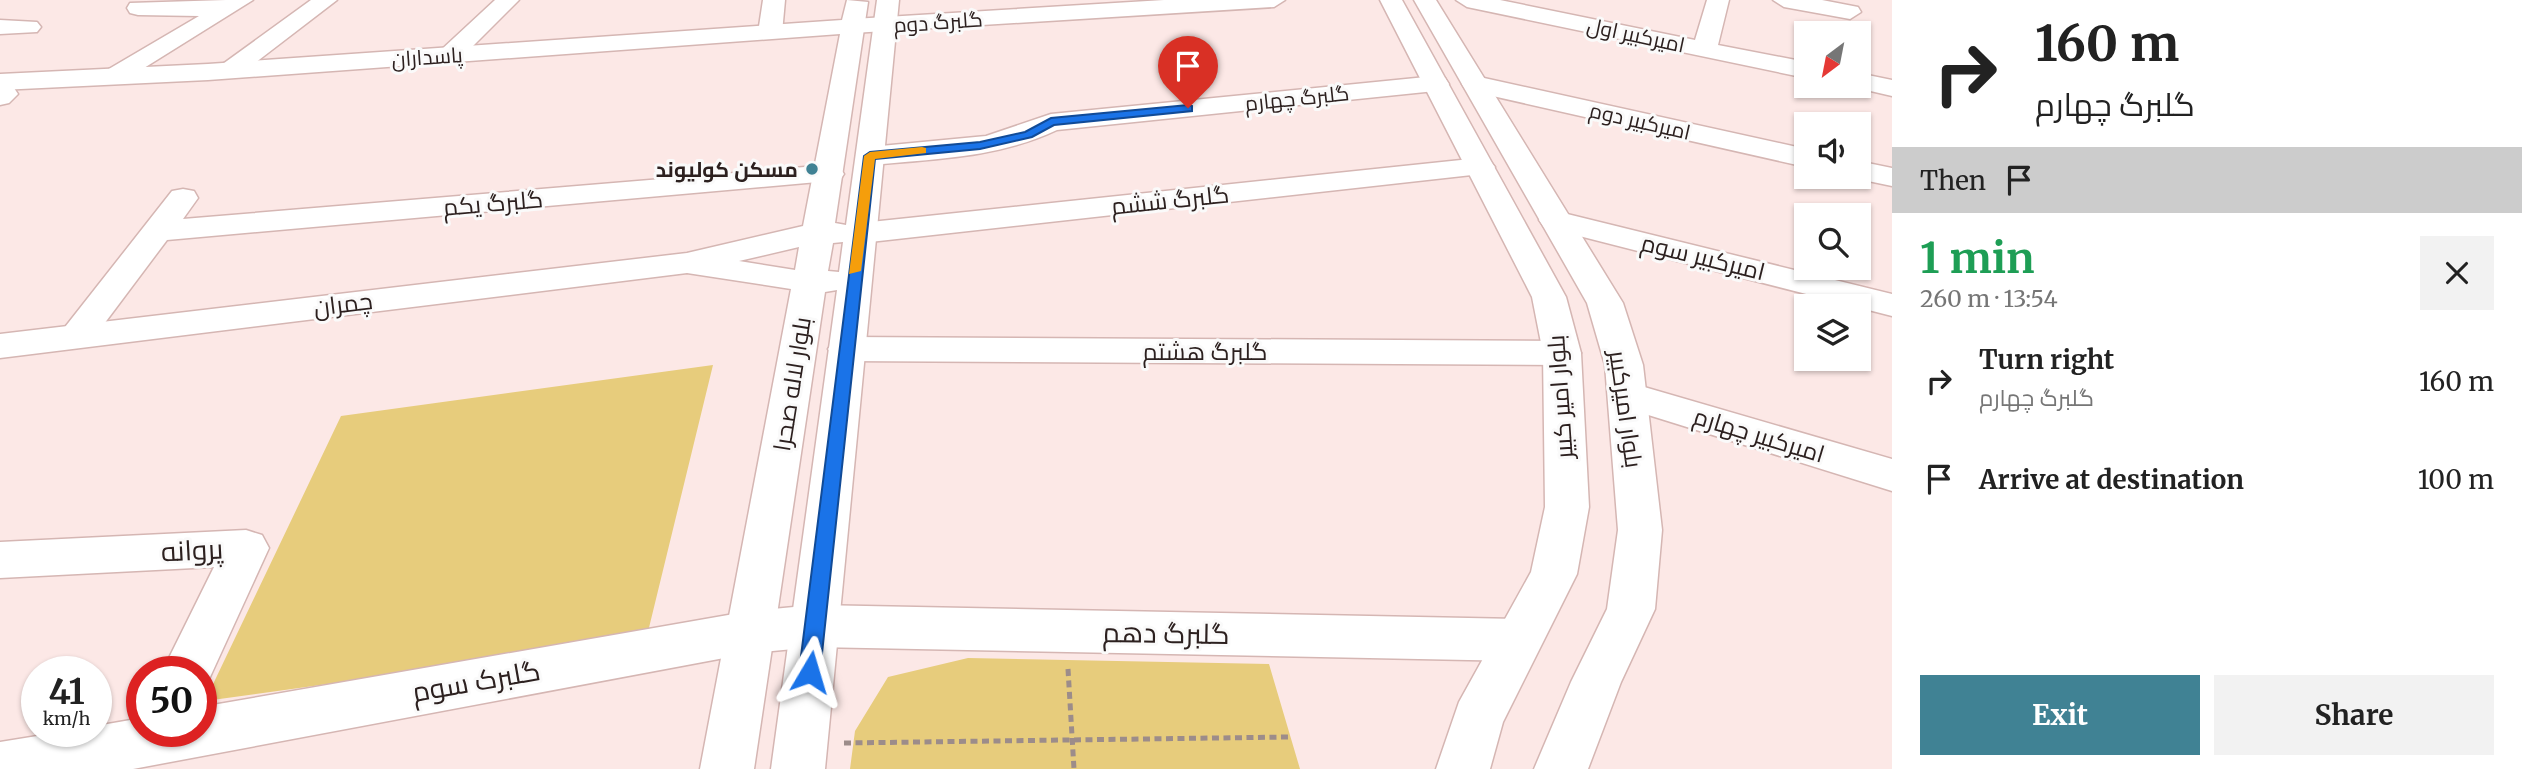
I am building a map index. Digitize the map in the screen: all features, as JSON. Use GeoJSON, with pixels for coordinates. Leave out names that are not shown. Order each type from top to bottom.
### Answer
{"type":"FeatureCollection","features":[{"type":"Feature","properties":{"kind":"street"},"geometry":{"type":"LineString","coordinates":[[229,71],[326,0]]}},
{"type":"Feature","properties":{"kind":"street"},"geometry":{"type":"LineString","coordinates":[[447,61],[508,0]]}},
{"type":"Feature","properties":{"kind":"street"},"geometry":{"type":"LineString","coordinates":[[770,33],[774,0]]}},
{"type":"Feature","properties":{"kind":"street","name":"گلبرگ دوم"},"geometry":{"type":"LineString","coordinates":[[867,21],[1274,0]]}},
{"type":"Feature","properties":{"kind":"street","name":"بلوار امیر کبیر"},"geometry":{"type":"LineString","coordinates":[[1391,0],[1549,297],[1562,353],[1567,507],[1554,574],[1478,719],[1463,769]]}},
{"type":"Feature","properties":{"kind":"street","name":"بلوار امیرکبیر"},"geometry":{"type":"LineString","coordinates":[[1425,0],[1605,303],[1624,365],[1640,530],[1632,609],[1564,767]]}},
{"type":"Feature","properties":{"kind":"street","name":"امیرکبیر اول"},"geometry":{"type":"LineString","coordinates":[[1467,0],[1794,68]]}},
{"type":"Feature","properties":{"kind":"street"},"geometry":{"type":"LineString","coordinates":[[1705,49],[1717,0]]}},
{"type":"Feature","properties":{"kind":"street"},"geometry":{"type":"LineString","coordinates":[[1784,0],[1850,12]]}},
{"type":"Feature","properties":{"kind":"street"},"geometry":{"type":"LineString","coordinates":[[138,8],[234,5]]}},
{"type":"Feature","properties":{"kind":"street"},"geometry":{"type":"LineString","coordinates":[[111,78],[234,5]]}},
{"type":"Feature","properties":{"kind":"street","name":"پاسداران"},"geometry":{"type":"LineString","coordinates":[[1,92],[111,78],[758,43],[792,45],[867,21]]}},
{"type":"Feature","properties":{"kind":"street","name":"پاسداران"},"geometry":{"type":"LineString","coordinates":[[1,92],[68,92],[447,61],[770,33],[867,21]]}},
{"type":"Feature","properties":{"kind":"street","name":"بلوار لاله صحرا"},"geometry":{"type":"LineString","coordinates":[[800,756],[853,281],[870,156],[867,21]]}},
{"type":"Feature","properties":{"kind":"street","name":"بلوار لاله صحرا"},"geometry":{"type":"LineString","coordinates":[[727,769],[816,233],[867,21]]}},
{"type":"Feature","properties":{"kind":"street"},"geometry":{"type":"LineString","coordinates":[[0,27],[29,27]]}},
{"type":"Feature","properties":{"kind":"street","name":"گلبرگ چهارم"},"geometry":{"type":"LineString","coordinates":[[870,156],[980,145],[1028,134],[1051,122],[1436,84]]}},
{"type":"Feature","properties":{"kind":"street","name":"امیرکبیر دوم"},"geometry":{"type":"LineString","coordinates":[[1475,84],[1794,155]]}},
{"type":"Feature","properties":{"kind":"street"},"geometry":{"type":"LineString","coordinates":[[1871,84],[1892,88]]}},
{"type":"Feature","properties":{"kind":"street","name":"گلبرگ ششم"},"geometry":{"type":"LineString","coordinates":[[861,233],[1480,167]]}},
{"type":"Feature","properties":{"kind":"street"},"geometry":{"type":"LineString","coordinates":[[1871,173],[1892,177]]}},
{"type":"Feature","properties":{"kind":"street","name":"گلبرگ یکم"},"geometry":{"type":"LineString","coordinates":[[158,231],[829,174]]}},
{"type":"Feature","properties":{"kind":"street"},"geometry":{"type":"LineString","coordinates":[[76,336],[183,198]]}},
{"type":"Feature","properties":{"kind":"street","name":"امیرکبیر سوم"},"geometry":{"type":"LineString","coordinates":[[1555,220],[1892,304]]}},
{"type":"Feature","properties":{"kind":"street","name":"چمران"},"geometry":{"type":"LineString","coordinates":[[0,346],[687,263],[816,233],[861,233]]}},
{"type":"Feature","properties":{"kind":"street","name":"چمران"},"geometry":{"type":"LineString","coordinates":[[687,263],[809,282],[853,281]]}},
{"type":"Feature","properties":{"kind":"street"},"geometry":{"type":"LineString","coordinates":[[1549,297],[1605,303]]}},
{"type":"Feature","properties":{"kind":"street","name":"گلبرگ هشتم"},"geometry":{"type":"LineString","coordinates":[[847,349],[1562,353]]}},
{"type":"Feature","properties":{"kind":"street","name":"امیرکبیر چهارم"},"geometry":{"type":"LineString","coordinates":[[1627,395],[1892,475]]}},
{"type":"Feature","properties":{"kind":"street","name":"پروانه"},"geometry":{"type":"LineString","coordinates":[[0,560],[246,548],[195,656]]}},
{"type":"Feature","properties":{"kind":"street","name":"گلبرک سوم"},"geometry":{"type":"LineString","coordinates":[[217,727],[751,632],[815,626]]}},
{"type":"Feature","properties":{"kind":"street","name":"گلبرگ دهم"},"geometry":{"type":"LineString","coordinates":[[815,626],[1518,640]]}},
{"type":"Feature","properties":{"kind":"street","name":"گلبرک سوم"},"geometry":{"type":"LineString","coordinates":[[0,768],[126,744]]}},
{"type":"Feature","properties":{"kind":"path"},"geometry":{"type":"LineString","coordinates":[[1065,631],[1074,769]]}},
{"type":"Feature","properties":{"kind":"path"},"geometry":{"type":"LineString","coordinates":[[800,756],[1073,742],[1290,737]]}},
{"type":"Feature","properties":{"kind":"shaded area"},"geometry":{"type":"Polygon","coordinates":[[[713,365],[646,640],[217,699],[217,676],[341,416],[713,365]]]}},
{"type":"Feature","properties":{"kind":"shaded area"},"geometry":{"type":"Polygon","coordinates":[[[968,658],[1269,664],[1300,769],[850,769],[855,731],[888,677],[968,658]]]}},
{"type":"Feature","properties":{"kind":"slow traffic"},"geometry":{"type":"LineString","coordinates":[[854,271],[870,156],[922,151]]}},
{"type":"Feature","properties":{"kind":"place","name":"مسکن کولیوند"},"geometry":{"type":"Point","coordinates":[812,169]}},
{"type":"Feature","properties":{"kind":"route"},"geometry":{"type":"LineString","coordinates":[[810,672],[853,281],[870,156],[980,145],[1028,134],[1051,122],[1188,108]]}}]}
